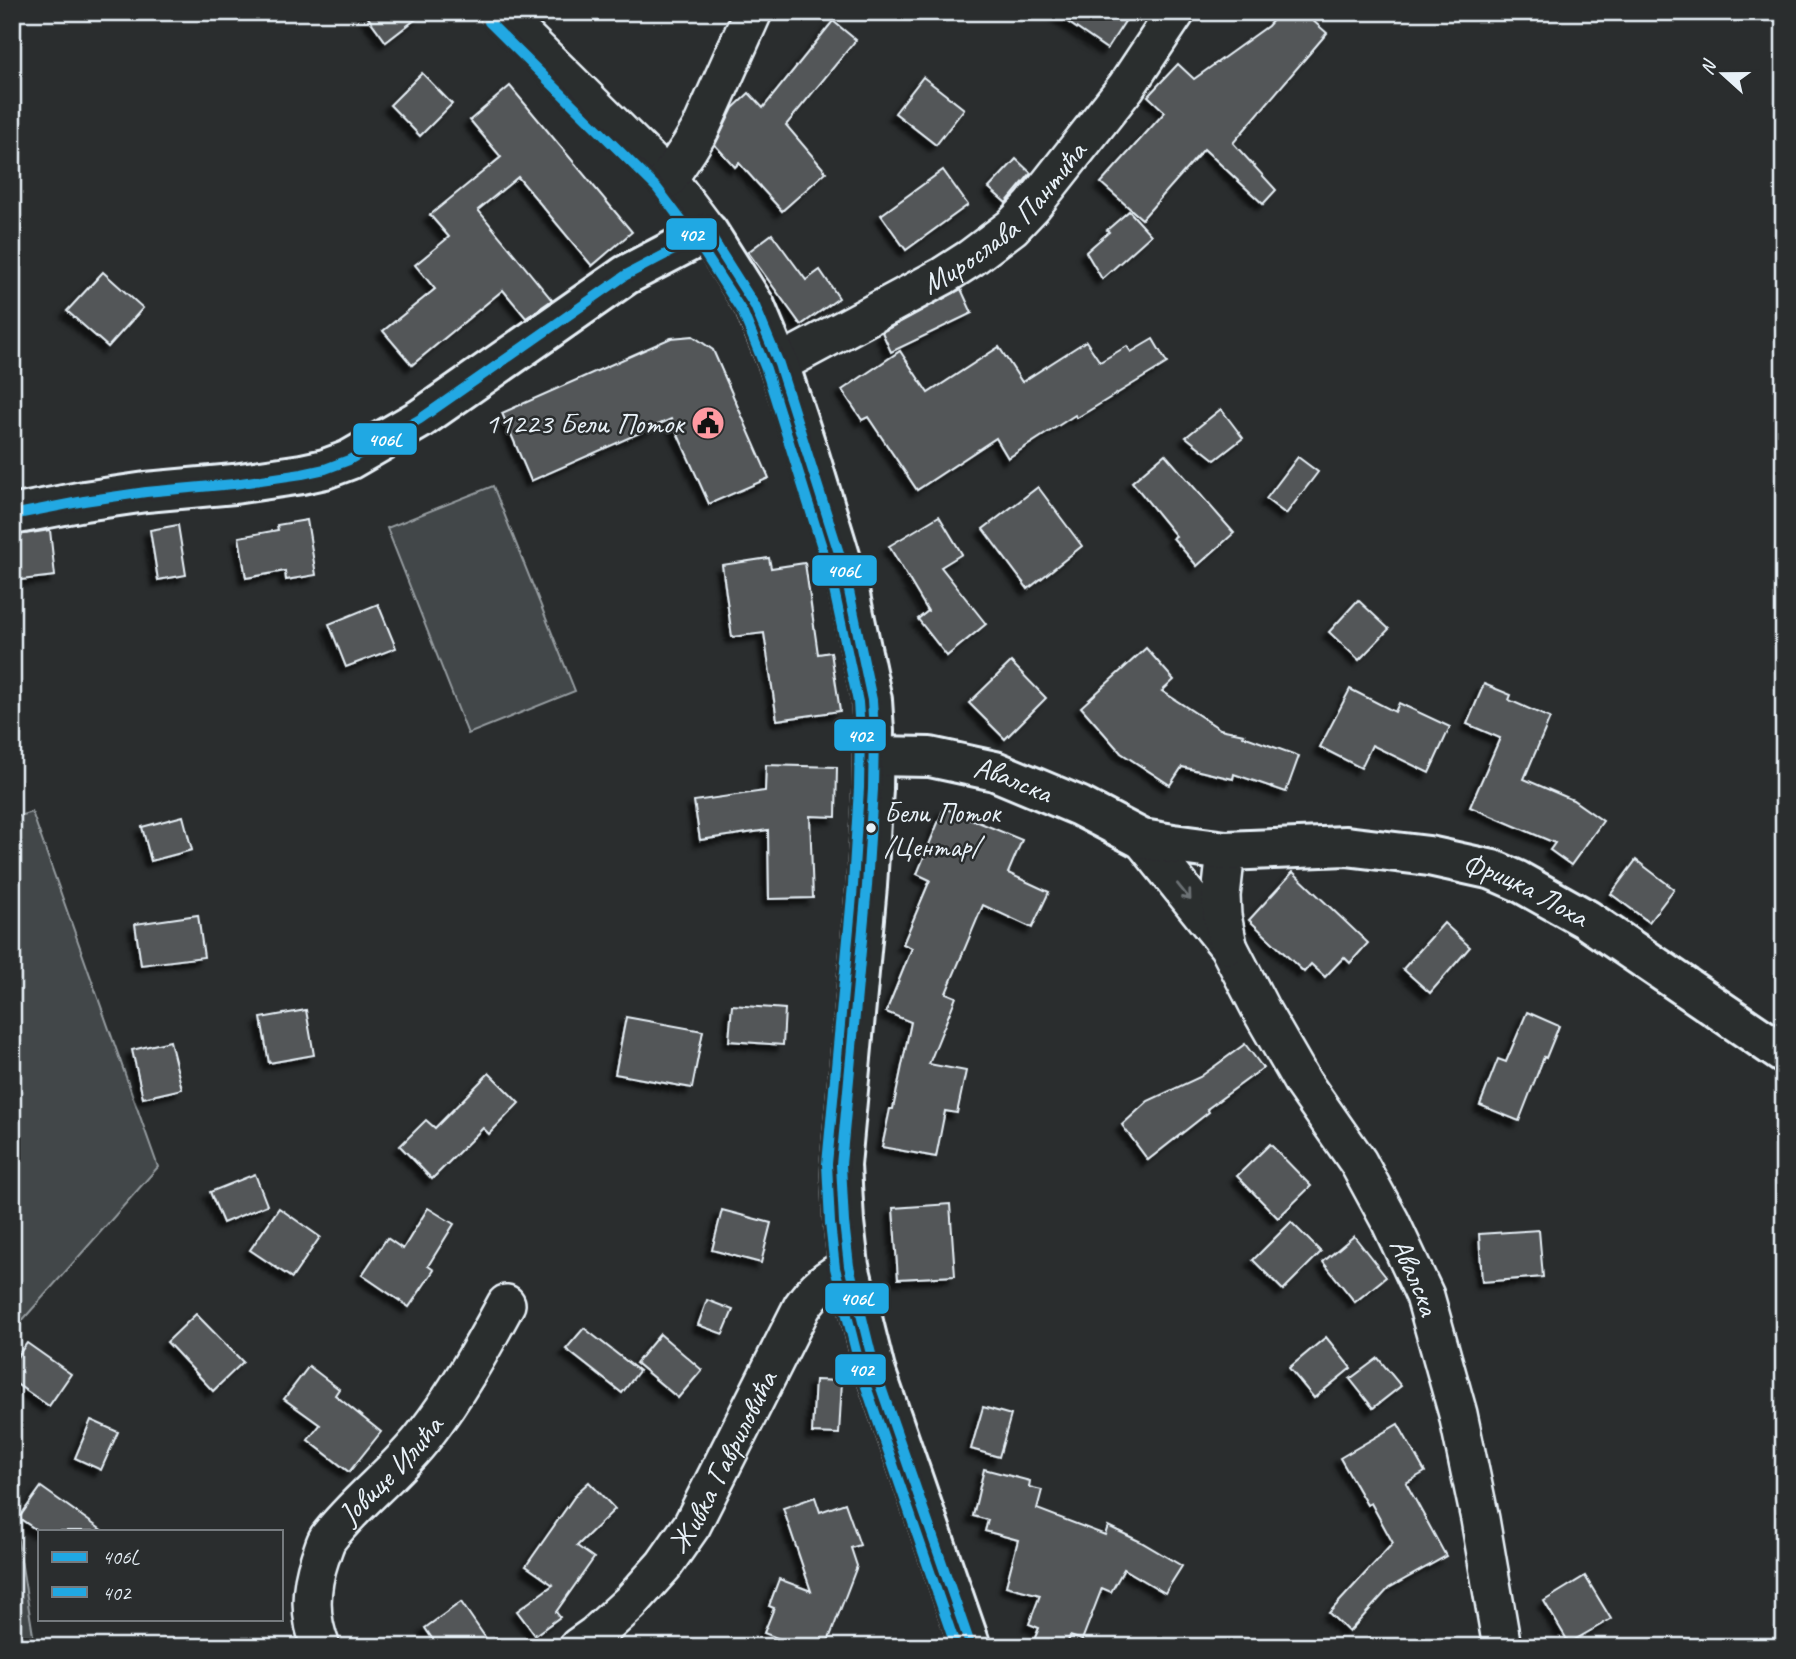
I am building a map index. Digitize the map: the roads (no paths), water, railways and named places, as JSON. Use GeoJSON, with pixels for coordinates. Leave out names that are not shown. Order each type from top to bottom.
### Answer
{"type":"FeatureCollection","features":[{"type":"Feature","properties":{"kind":"street"},"geometry":{"type":"LineString","coordinates":[[499,12],[668,179],[708,232],[755,306],[779,364],[845,572],[872,700],[874,756],[866,894],[841,1165],[849,1266],[875,1370],[971,1647]]}},
{"type":"Feature","properties":{"kind":"street"},"geometry":{"type":"LineString","coordinates":[[668,179],[701,128],[753,12]]}},
{"type":"Feature","properties":{"kind":"street","name":"Мирослава Пантића"},"geometry":{"type":"LineString","coordinates":[[779,364],[943,276],[1012,227],[1032,206],[1126,87],[1176,12]]}},
{"type":"Feature","properties":{"kind":"street"},"geometry":{"type":"LineString","coordinates":[[12,515],[146,492],[234,484],[302,474],[349,460],[420,419],[626,275],[708,232]]}},
{"type":"Feature","properties":{"kind":"street","name":"Авалска"},"geometry":{"type":"LineString","coordinates":[[874,756],[930,757],[995,771],[1079,806],[1142,839],[1226,851],[1221,896],[1228,946]]}},
{"type":"Feature","properties":{"kind":"street","name":"Авалска"},"geometry":{"type":"LineString","coordinates":[[1142,839],[1228,946],[1303,1083],[1358,1162],[1390,1220],[1425,1296],[1458,1414],[1502,1647]]}},
{"type":"Feature","properties":{"kind":"street","name":"Фрицка Лоха"},"geometry":{"type":"LineString","coordinates":[[1226,851],[1336,846],[1429,856],[1493,870],[1586,919],[1784,1054]]}},
{"type":"Feature","properties":{"kind":"street","name":"Живка Гавриловића"},"geometry":{"type":"LineString","coordinates":[[578,1647],[630,1603],[664,1565],[692,1525],[802,1307],[812,1292],[825,1280],[849,1266]]}},
{"type":"Feature","properties":{"kind":"street","name":"Јовице Илића"},"geometry":{"type":"LineString","coordinates":[[321,1647],[313,1612],[313,1587],[316,1569],[327,1540],[423,1438],[454,1395],[506,1304]]}},
{"type":"Feature","properties":{"kind":"place","name":"11223 Бели Поток"},"geometry":{"type":"Point","coordinates":[708,423]}},
{"type":"Feature","properties":{"kind":"place","name":"Бели Поток /Центар/"},"geometry":{"type":"Point","coordinates":[871,828]}}]}
